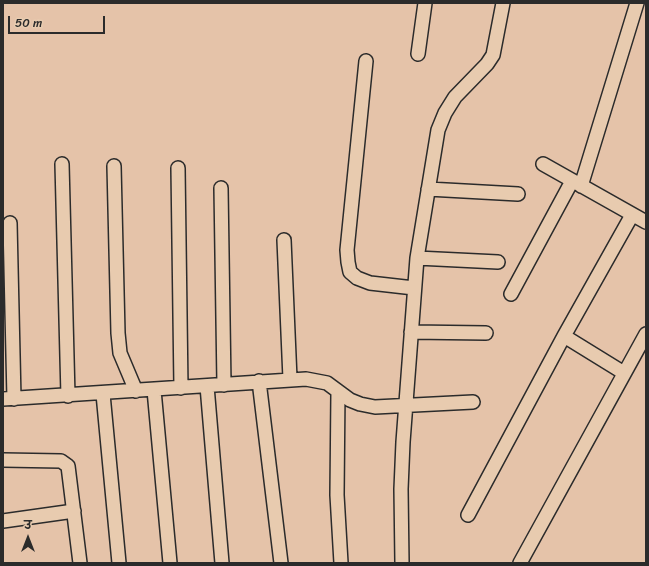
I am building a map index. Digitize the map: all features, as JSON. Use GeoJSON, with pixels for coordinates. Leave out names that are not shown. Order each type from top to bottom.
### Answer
{"type":"FeatureCollection","features":[{"type":"Feature","properties":{"kind":"street"},"geometry":{"type":"LineString","coordinates":[[418,54],[425,3]]}},
{"type":"Feature","properties":{"kind":"street"},"geometry":{"type":"LineString","coordinates":[[402,563],[401,489],[416,258],[438,130],[445,113],[455,97],[487,64],[493,55],[503,3]]}},
{"type":"Feature","properties":{"kind":"street"},"geometry":{"type":"LineString","coordinates":[[511,294],[577,184],[637,3]]}},
{"type":"Feature","properties":{"kind":"street"},"geometry":{"type":"LineString","coordinates":[[366,61],[347,250],[350,272],[357,278],[370,283],[414,288]]}},
{"type":"Feature","properties":{"kind":"street"},"geometry":{"type":"LineString","coordinates":[[62,164],[68,396]]}},
{"type":"Feature","properties":{"kind":"street"},"geometry":{"type":"LineString","coordinates":[[543,164],[646,222]]}},
{"type":"Feature","properties":{"kind":"street"},"geometry":{"type":"LineString","coordinates":[[114,166],[118,332],[120,353],[136,391]]}},
{"type":"Feature","properties":{"kind":"street"},"geometry":{"type":"LineString","coordinates":[[178,168],[181,388]]}},
{"type":"Feature","properties":{"kind":"street"},"geometry":{"type":"LineString","coordinates":[[221,188],[224,385]]}},
{"type":"Feature","properties":{"kind":"street"},"geometry":{"type":"LineString","coordinates":[[428,189],[518,194]]}},
{"type":"Feature","properties":{"kind":"street"},"geometry":{"type":"LineString","coordinates":[[468,515],[564,336],[632,215]]}},
{"type":"Feature","properties":{"kind":"street"},"geometry":{"type":"LineString","coordinates":[[10,223],[8,399],[103,394],[290,379],[318,380],[327,383],[360,404],[375,407],[473,402]]}},
{"type":"Feature","properties":{"kind":"street"},"geometry":{"type":"LineString","coordinates":[[284,240],[290,379]]}},
{"type":"Feature","properties":{"kind":"street"},"geometry":{"type":"LineString","coordinates":[[416,258],[498,262]]}},
{"type":"Feature","properties":{"kind":"street"},"geometry":{"type":"LineString","coordinates":[[411,332],[486,333]]}},
{"type":"Feature","properties":{"kind":"street"},"geometry":{"type":"LineString","coordinates":[[520,563],[646,334]]}},
{"type":"Feature","properties":{"kind":"street"},"geometry":{"type":"LineString","coordinates":[[564,336],[624,373]]}},
{"type":"Feature","properties":{"kind":"street"},"geometry":{"type":"LineString","coordinates":[[259,381],[281,563]]}},
{"type":"Feature","properties":{"kind":"street"},"geometry":{"type":"LineString","coordinates":[[207,386],[222,563]]}},
{"type":"Feature","properties":{"kind":"street"},"geometry":{"type":"LineString","coordinates":[[154,390],[170,563]]}},
{"type":"Feature","properties":{"kind":"street"},"geometry":{"type":"LineString","coordinates":[[338,391],[337,495],[341,563]]}},
{"type":"Feature","properties":{"kind":"street"},"geometry":{"type":"LineString","coordinates":[[103,394],[119,563]]}},
{"type":"Feature","properties":{"kind":"street"},"geometry":{"type":"LineString","coordinates":[[3,460],[61,461],[65,463],[69,472],[80,563]]}},
{"type":"Feature","properties":{"kind":"street"},"geometry":{"type":"LineString","coordinates":[[3,521],[74,511]]}}]}
